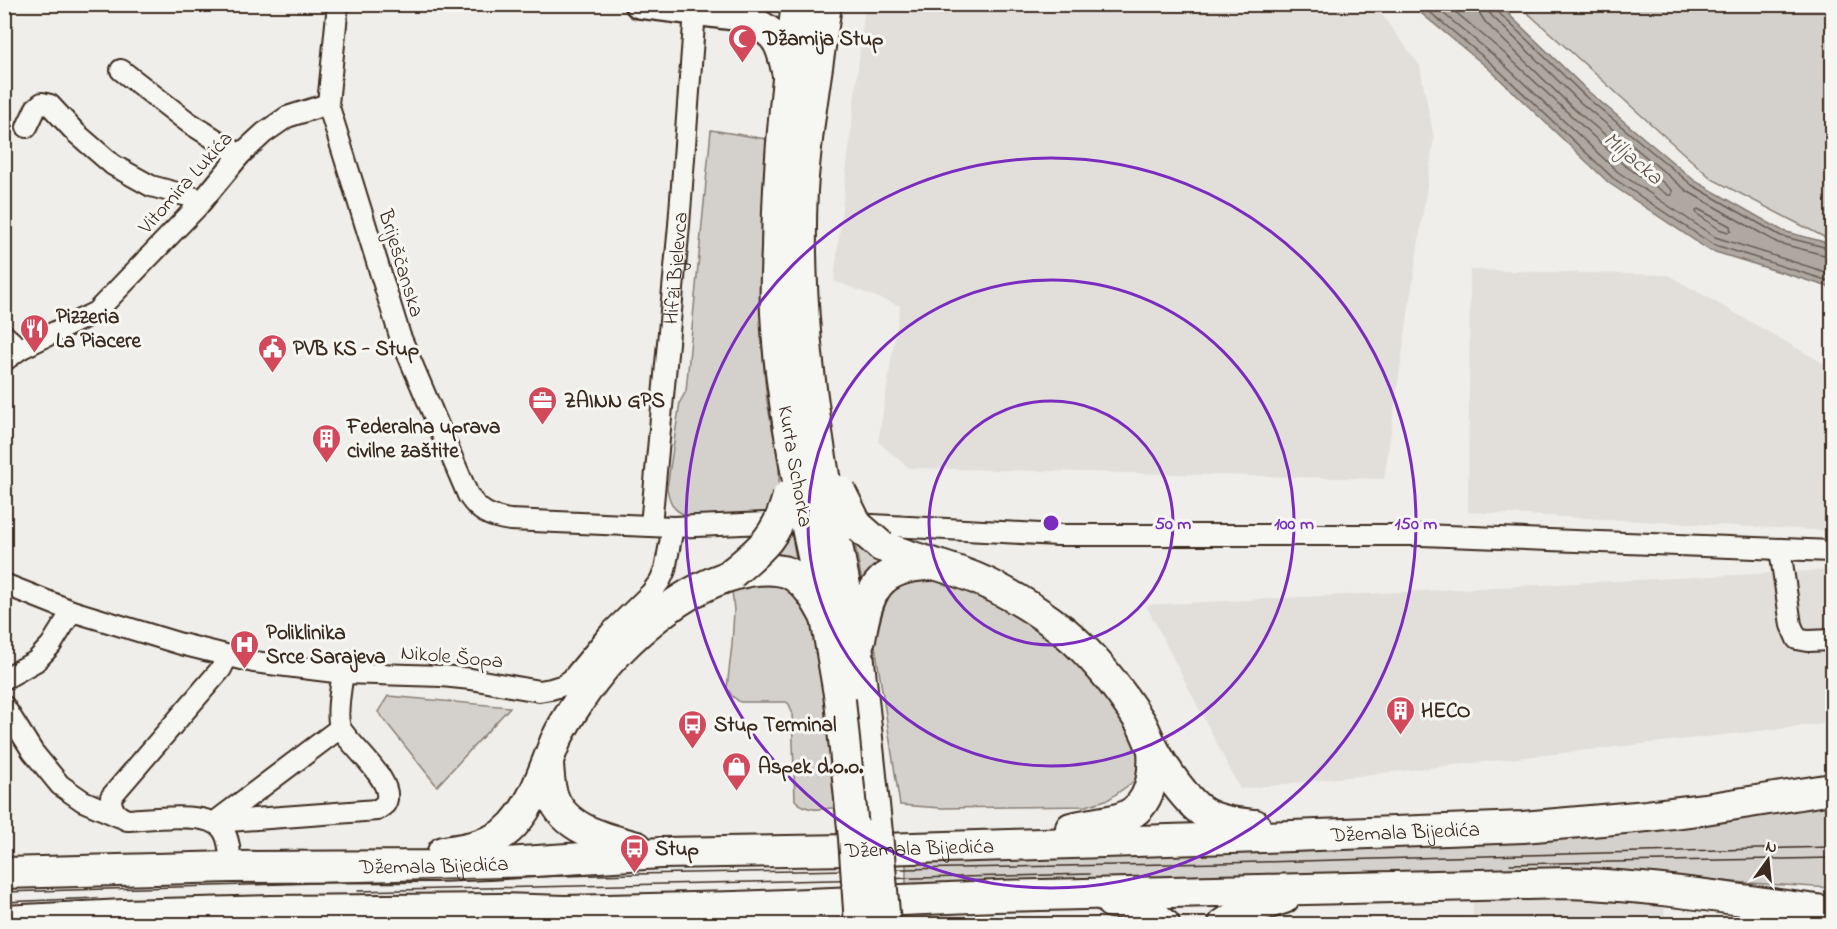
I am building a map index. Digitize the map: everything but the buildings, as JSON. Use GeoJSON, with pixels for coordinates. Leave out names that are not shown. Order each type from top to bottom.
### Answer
{"type":"FeatureCollection","features":[{"type":"Feature","properties":{"kind":"main road"},"geometry":{"type":"LineString","coordinates":[[639,4],[742,17],[770,12],[777,4]]}},
{"type":"Feature","properties":{"kind":"main road","name":"Kurta Schorka"},"geometry":{"type":"LineString","coordinates":[[797,4],[788,75],[777,208],[776,312],[784,394],[794,459],[816,489]]}},
{"type":"Feature","properties":{"kind":"main road","name":"Kurta Schorka"},"geometry":{"type":"LineString","coordinates":[[826,4],[802,188],[801,268],[805,337],[816,489],[822,536],[826,618],[852,698],[885,924]]}},
{"type":"Feature","properties":{"kind":"main road"},"geometry":{"type":"LineString","coordinates":[[742,17],[762,27],[779,41],[788,75]]}},
{"type":"Feature","properties":{"kind":"main road"},"geometry":{"type":"LineString","coordinates":[[745,572],[770,539],[783,517],[816,489],[881,546],[959,572],[1010,595],[1040,613],[1067,634],[1088,654],[1125,699],[1179,788],[1205,813],[1221,820],[1264,827],[1292,836]]}},
{"type":"Feature","properties":{"kind":"main road","name":"Kurta Schorka"},"geometry":{"type":"LineString","coordinates":[[822,536],[858,652],[852,698],[854,838],[860,924]]}},
{"type":"Feature","properties":{"kind":"main road"},"geometry":{"type":"LineString","coordinates":[[858,652],[865,612],[878,583],[903,567],[934,565]]}},
{"type":"Feature","properties":{"kind":"main road"},"geometry":{"type":"LineString","coordinates":[[366,867],[399,858],[465,849],[493,840],[512,827],[529,803],[557,740],[580,699],[621,649],[671,606],[745,572],[781,571],[800,580],[813,595],[826,618]]}},
{"type":"Feature","properties":{"kind":"main road"},"geometry":{"type":"LineString","coordinates":[[1048,843],[1070,828],[1122,818],[1134,812],[1142,803],[1152,780],[1153,748]]}},
{"type":"Feature","properties":{"kind":"main road"},"geometry":{"type":"LineString","coordinates":[[548,764],[554,800],[562,813],[575,824],[590,833],[661,853]]}},
{"type":"Feature","properties":{"kind":"main road","name":"Džemala Bijedića"},"geometry":{"type":"LineString","coordinates":[[4,873],[489,864],[661,853],[849,850],[1511,827],[1705,809],[1833,789]]}},
{"type":"Feature","properties":{"kind":"main road","name":"Džemala Bijedića"},"geometry":{"type":"LineString","coordinates":[[4,921],[124,915],[382,909],[565,911],[822,905],[1027,895],[1515,883],[1604,884],[1833,912]]}},
{"type":"Feature","properties":{"kind":"main road"},"geometry":{"type":"LineString","coordinates":[[1224,924],[1244,911],[1308,888]]}},
{"type":"Feature","properties":{"kind":"main road"},"geometry":{"type":"LineString","coordinates":[[1027,895],[1134,904],[1154,915],[1164,924]]}},
{"type":"Feature","properties":{"kind":"main road"},"geometry":{"type":"LineString","coordinates":[[382,909],[436,924]]}},
{"type":"Feature","properties":{"kind":"main road"},"geometry":{"type":"LineString","coordinates":[[625,924],[657,909]]}},
{"type":"Feature","properties":{"kind":"street"},"geometry":{"type":"LineString","coordinates":[[328,104],[338,4]]}},
{"type":"Feature","properties":{"kind":"street","name":"Hifzi Bjelevca"},"geometry":{"type":"LineString","coordinates":[[651,525],[679,225],[695,11]]}},
{"type":"Feature","properties":{"kind":"street"},"geometry":{"type":"LineString","coordinates":[[121,70],[188,122],[240,155]]}},
{"type":"Feature","properties":{"kind":"street"},"geometry":{"type":"LineString","coordinates":[[27,127],[36,108],[42,103],[50,105],[76,133],[113,165],[151,186],[203,200]]}},
{"type":"Feature","properties":{"kind":"street","name":"Vitomira Lukića"},"geometry":{"type":"LineString","coordinates":[[12,355],[96,312],[203,200],[240,155],[264,133],[287,117],[328,104]]}},
{"type":"Feature","properties":{"kind":"street","name":"Briješčanska"},"geometry":{"type":"LineString","coordinates":[[328,104],[400,336],[468,495],[482,512],[490,516],[510,520],[673,527],[765,522],[824,522],[1058,535],[1421,535],[1780,549]]}},
{"type":"Feature","properties":{"kind":"street"},"geometry":{"type":"LineString","coordinates":[[4,335],[12,355]]}},
{"type":"Feature","properties":{"kind":"street","name":"Nikole Šopa"},"geometry":{"type":"LineString","coordinates":[[4,584],[72,611],[227,657],[343,673],[442,676],[539,690],[551,689],[564,685],[579,671],[610,633],[651,593],[665,570],[673,527]]}},
{"type":"Feature","properties":{"kind":"street"},"geometry":{"type":"LineString","coordinates":[[1833,551],[1780,549],[1791,625],[1797,639],[1833,640]]}},
{"type":"Feature","properties":{"kind":"street"},"geometry":{"type":"LineString","coordinates":[[4,679],[36,661],[51,645],[72,611]]}},
{"type":"Feature","properties":{"kind":"street"},"geometry":{"type":"LineString","coordinates":[[118,816],[111,807],[111,796],[221,669],[227,657]]}},
{"type":"Feature","properties":{"kind":"street"},"geometry":{"type":"LineString","coordinates":[[4,706],[33,752],[60,785],[83,801],[127,820],[191,817],[215,822],[377,810],[385,804],[387,795],[384,783],[340,728],[339,699],[343,673]]}},
{"type":"Feature","properties":{"kind":"street"},"geometry":{"type":"LineString","coordinates":[[215,822],[340,728]]}},
{"type":"Feature","properties":{"kind":"street"},"geometry":{"type":"LineString","coordinates":[[215,822],[223,830],[227,840],[231,867]]}},
{"type":"Feature","properties":{"kind":"shaded area"},"geometry":{"type":"Polygon","coordinates":[[[1371,4],[1377,8],[1420,66],[1434,138],[1384,479],[909,468],[878,442],[900,306],[834,281],[865,5],[1371,4]]]}},
{"type":"Feature","properties":{"kind":"shaded area"},"geometry":{"type":"Polygon","coordinates":[[[1519,5],[1832,5],[1832,239],[1712,179],[1519,5]]]}},
{"type":"Feature","properties":{"kind":"shaded area"},"geometry":{"type":"Polygon","coordinates":[[[711,130],[766,139],[761,271],[762,347],[767,402],[779,463],[779,488],[769,514],[696,518],[675,509],[667,488],[680,402],[686,391],[711,130]]]}},
{"type":"Feature","properties":{"kind":"shaded area"},"geometry":{"type":"Polygon","coordinates":[[[1470,270],[1668,275],[1832,368],[1832,531],[1468,512],[1470,270]]]}},
{"type":"Feature","properties":{"kind":"shaded area"},"geometry":{"type":"Polygon","coordinates":[[[790,526],[798,569],[770,561],[790,526]]]}},
{"type":"Feature","properties":{"kind":"shaded area"},"geometry":{"type":"Polygon","coordinates":[[[853,533],[888,558],[865,584],[862,582],[853,533]]]}},
{"type":"Feature","properties":{"kind":"shaded area"},"geometry":{"type":"Polygon","coordinates":[[[1832,570],[1832,723],[1240,789],[1146,605],[1832,570]]]}},
{"type":"Feature","properties":{"kind":"shaded area"},"geometry":{"type":"Polygon","coordinates":[[[910,574],[992,591],[1100,677],[1143,757],[1137,779],[1109,799],[1086,806],[942,808],[900,805],[873,632],[888,587],[910,574]]]}},
{"type":"Feature","properties":{"kind":"shaded area"},"geometry":{"type":"Polygon","coordinates":[[[753,582],[788,585],[808,606],[821,647],[839,807],[810,808],[795,800],[792,712],[789,704],[786,702],[740,702],[727,688],[734,611],[732,590],[753,582]]]}},
{"type":"Feature","properties":{"kind":"shaded area"},"geometry":{"type":"Polygon","coordinates":[[[388,696],[510,707],[437,786],[378,712],[388,696]]]}},
{"type":"Feature","properties":{"kind":"shaded area"},"geometry":{"type":"Polygon","coordinates":[[[1832,803],[1832,888],[1545,868],[906,886],[906,856],[1832,803]]]}},
{"type":"Feature","properties":{"kind":"shaded area"},"geometry":{"type":"Polygon","coordinates":[[[1665,901],[1664,924],[1473,924],[1473,902],[1665,901]]]}},
{"type":"Feature","properties":{"kind":"shaded area"},"geometry":{"type":"Polygon","coordinates":[[[1465,919],[1465,924],[1271,924],[1297,922],[1465,919]]]}},
{"type":"Feature","properties":{"kind":"water","name":"Miljacka"},"geometry":{"type":"Polygon","coordinates":[[[1411,5],[1499,5],[1590,93],[1695,181],[1783,231],[1832,244],[1832,288],[1709,250],[1609,183],[1488,68],[1411,5]]]}},
{"type":"Feature","properties":{"kind":"tram line"},"geometry":{"type":"LineString","coordinates":[[4,892],[634,874],[1222,863],[1832,847]]}},
{"type":"Feature","properties":{"kind":"tram line"},"geometry":{"type":"LineString","coordinates":[[1510,864],[1832,858]]}},
{"type":"Feature","properties":{"kind":"tram line"},"geometry":{"type":"LineString","coordinates":[[358,891],[1090,874]]}},
{"type":"Feature","properties":{"kind":"tram line"},"geometry":{"type":"LineString","coordinates":[[4,902],[97,898]]}},
{"type":"Feature","properties":{"kind":"place","name":"Džamija Stup"},"geometry":{"type":"Point","coordinates":[742,64]}},
{"type":"Feature","properties":{"kind":"place","name":"Pizzeria La Piacere"},"geometry":{"type":"Point","coordinates":[35,354]}},
{"type":"Feature","properties":{"kind":"place","name":"PVB KS - Stup"},"geometry":{"type":"Point","coordinates":[272,374]}},
{"type":"Feature","properties":{"kind":"place","name":"ZAINN GPS"},"geometry":{"type":"Point","coordinates":[543,426]}},
{"type":"Feature","properties":{"kind":"place","name":"Federalna uprava civilne zaštite"},"geometry":{"type":"Point","coordinates":[326,464]}},
{"type":"Feature","properties":{"kind":"place","name":"Poliklinika Srce Sarajeva"},"geometry":{"type":"Point","coordinates":[245,670]}},
{"type":"Feature","properties":{"kind":"place","name":"HECO"},"geometry":{"type":"Point","coordinates":[1400,736]}},
{"type":"Feature","properties":{"kind":"place","name":"Stup Terminal"},"geometry":{"type":"Point","coordinates":[693,750]}},
{"type":"Feature","properties":{"kind":"place","name":"Aspek d.o.o."},"geometry":{"type":"Point","coordinates":[737,792]}},
{"type":"Feature","properties":{"kind":"place","name":"Stup"},"geometry":{"type":"Point","coordinates":[634,874]}}]}
